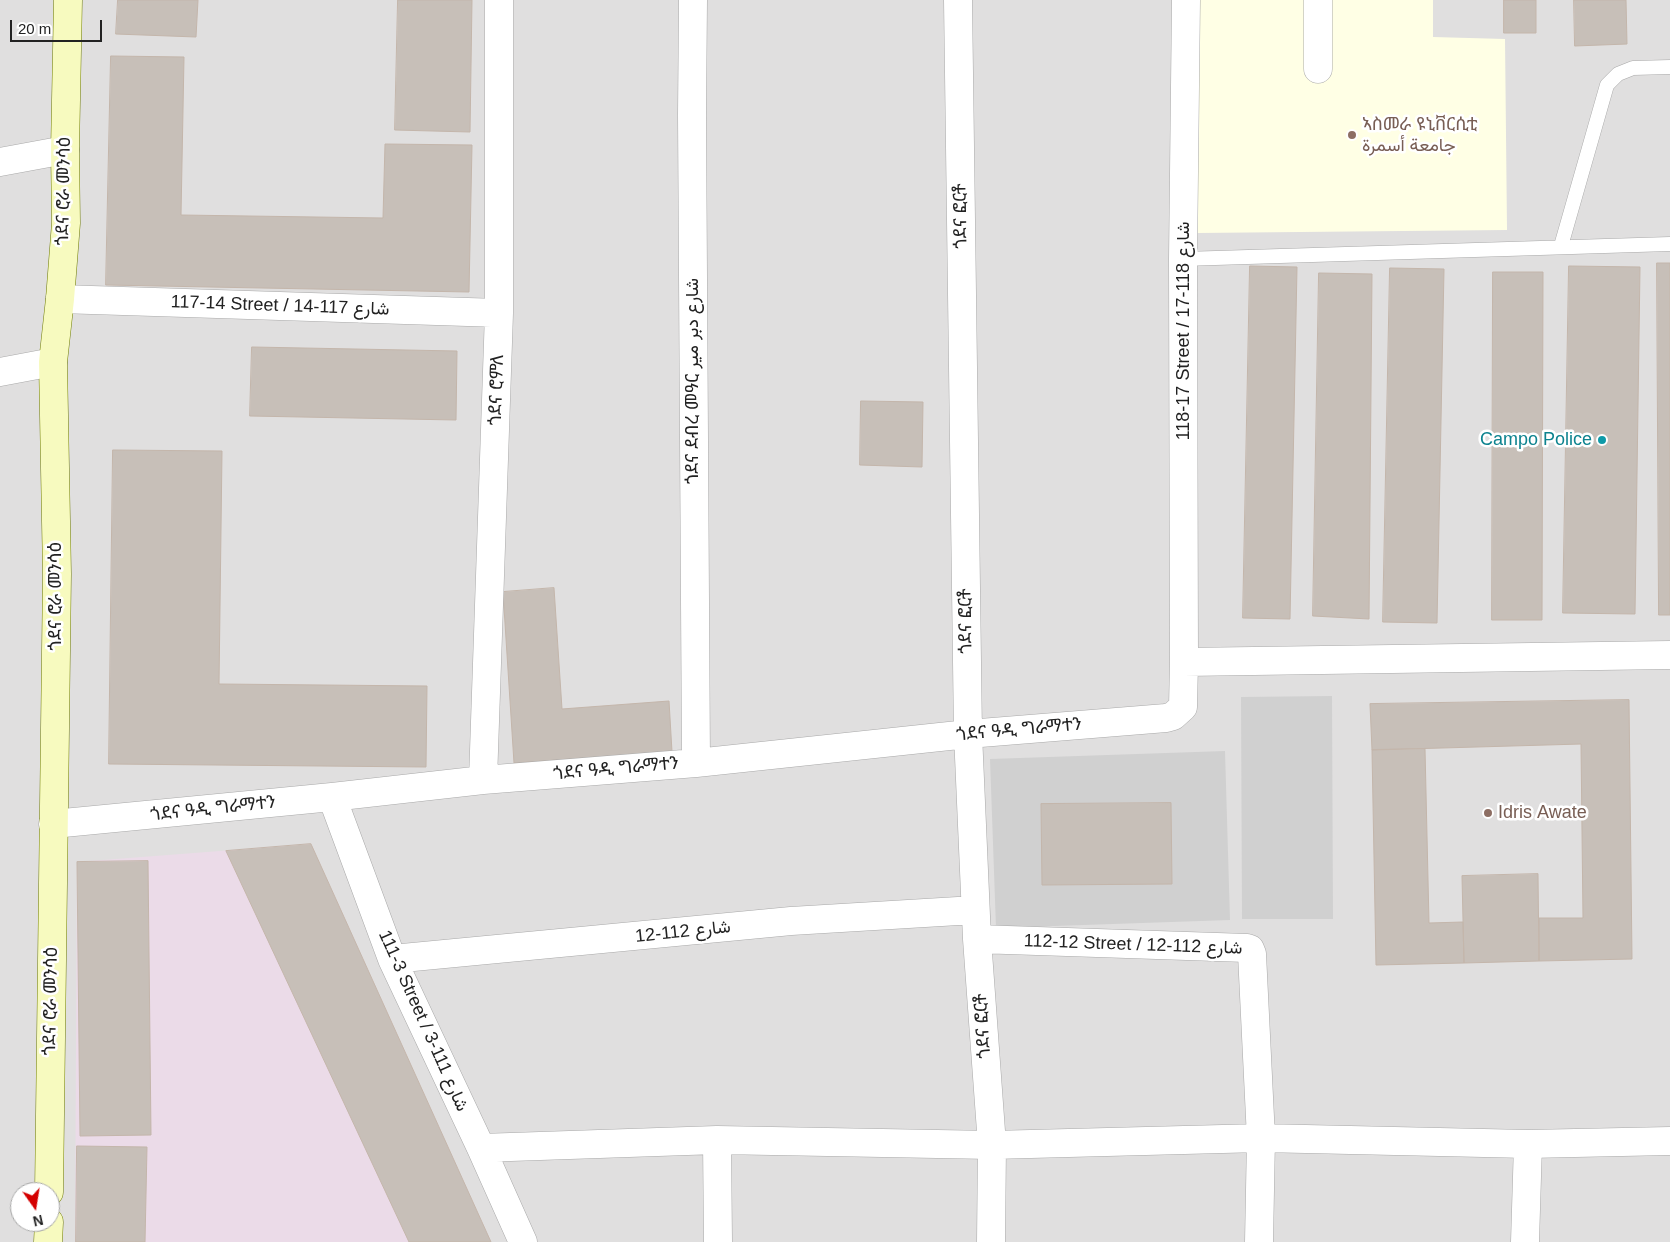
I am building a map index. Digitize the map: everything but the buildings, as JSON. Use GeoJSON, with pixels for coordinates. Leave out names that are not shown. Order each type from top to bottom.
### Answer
{"type":"FeatureCollection","features":[{"type":"Feature","properties":{"kind":"main road","name":"ጎደና ሮራ መንሳዕ"},"geometry":{"type":"LineString","coordinates":[[49,1182],[52,824],[57,574],[53,362],[66,223],[64,150],[68,0]]}},
{"type":"Feature","properties":{"kind":"street","name":"ጎደና ሮምለ"},"geometry":{"type":"LineString","coordinates":[[483,780],[499,314],[499,0]]}},
{"type":"Feature","properties":{"kind":"street","name":"ጎደና ደብረ መዓር شارع دبر مير"},"geometry":{"type":"LineString","coordinates":[[693,0],[696,763]]}},
{"type":"Feature","properties":{"kind":"street","name":"ጎደና ፎርቶ"},"geometry":{"type":"LineString","coordinates":[[958,0],[968,734],[975,910],[992,1145],[991,1242]]}},
{"type":"Feature","properties":{"kind":"street","name":"118-17 Street / شارع 118-17"},"geometry":{"type":"LineString","coordinates":[[1179,712],[1183,707],[1184,701],[1183,259],[1186,0]]}},
{"type":"Feature","properties":{"kind":"street"},"geometry":{"type":"LineString","coordinates":[[1318,0],[1318,69]]}},
{"type":"Feature","properties":{"kind":"street"},"geometry":{"type":"LineString","coordinates":[[0,162],[64,150]]}},
{"type":"Feature","properties":{"kind":"street","name":"117-14 Street / شارع 117-14"},"geometry":{"type":"LineString","coordinates":[[60,299],[499,314]]}},
{"type":"Feature","properties":{"kind":"street"},"geometry":{"type":"LineString","coordinates":[[0,372],[53,362]]}},
{"type":"Feature","properties":{"kind":"street"},"geometry":{"type":"LineString","coordinates":[[1184,662],[1670,655]]}},
{"type":"Feature","properties":{"kind":"street","name":"ጎደና ዓዲ ግራማተን"},"geometry":{"type":"LineString","coordinates":[[52,824],[332,797],[483,780],[696,763],[968,734],[1166,718],[1179,712]]}},
{"type":"Feature","properties":{"kind":"street","name":"111-3 Street / شارع 111-3"},"geometry":{"type":"LineString","coordinates":[[332,797],[392,959],[523,1242]]}},
{"type":"Feature","properties":{"kind":"street","name":"شارع 112-12"},"geometry":{"type":"LineString","coordinates":[[392,959],[792,921],[975,910]]}},
{"type":"Feature","properties":{"kind":"street","name":"112-12 Street / شارع 112-12"},"geometry":{"type":"LineString","coordinates":[[977,939],[1250,949],[1252,954],[1261,1138]]}},
{"type":"Feature","properties":{"kind":"street"},"geometry":{"type":"LineString","coordinates":[[1259,1242],[1261,1138]]}},
{"type":"Feature","properties":{"kind":"street"},"geometry":{"type":"LineString","coordinates":[[481,1148],[717,1140],[992,1145],[1261,1138],[1528,1144],[1670,1141]]}},
{"type":"Feature","properties":{"kind":"street"},"geometry":{"type":"LineString","coordinates":[[717,1140],[718,1242]]}},
{"type":"Feature","properties":{"kind":"street"},"geometry":{"type":"LineString","coordinates":[[1525,1242],[1528,1144]]}},
{"type":"Feature","properties":{"kind":"lane"},"geometry":{"type":"LineString","coordinates":[[1561,246],[1607,85],[1618,74],[1633,68],[1670,68]]}},
{"type":"Feature","properties":{"kind":"lane"},"geometry":{"type":"LineString","coordinates":[[1183,259],[1670,244]]}},
{"type":"Feature","properties":{"kind":"shaded area"},"geometry":{"type":"Polygon","coordinates":[[[0,0],[1670,0],[1670,1242],[0,1242],[0,0]]]}},
{"type":"Feature","properties":{"kind":"shaded area","name":"ኣስመራ ዩኒቨርሲቲ جامعة أسمرة"},"geometry":{"type":"Polygon","coordinates":[[[1200,0],[1433,0],[1433,37],[1505,39],[1507,230],[1196,233],[1200,0]]]}},
{"type":"Feature","properties":{"kind":"shaded area"},"geometry":{"type":"Polygon","coordinates":[[[1332,696],[1333,919],[1242,919],[1241,697],[1332,696]]]}},
{"type":"Feature","properties":{"kind":"shaded area"},"geometry":{"type":"Polygon","coordinates":[[[1225,751],[1230,920],[996,928],[990,759],[1225,751]]]}},
{"type":"Feature","properties":{"kind":"shaded area"},"geometry":{"type":"Polygon","coordinates":[[[311,844],[491,1242],[75,1242],[77,862],[311,844]]]}},
{"type":"Feature","properties":{"kind":"place","name":"ኣስመራ ዩኒቨርሲቲ جامعة أسمرة"},"geometry":{"type":"Point","coordinates":[1352,135]}},
{"type":"Feature","properties":{"kind":"place","name":"Campo Police"},"geometry":{"type":"Point","coordinates":[1602,440]}},
{"type":"Feature","properties":{"kind":"place","name":"Idris Awate"},"geometry":{"type":"Point","coordinates":[1488,813]}}]}
